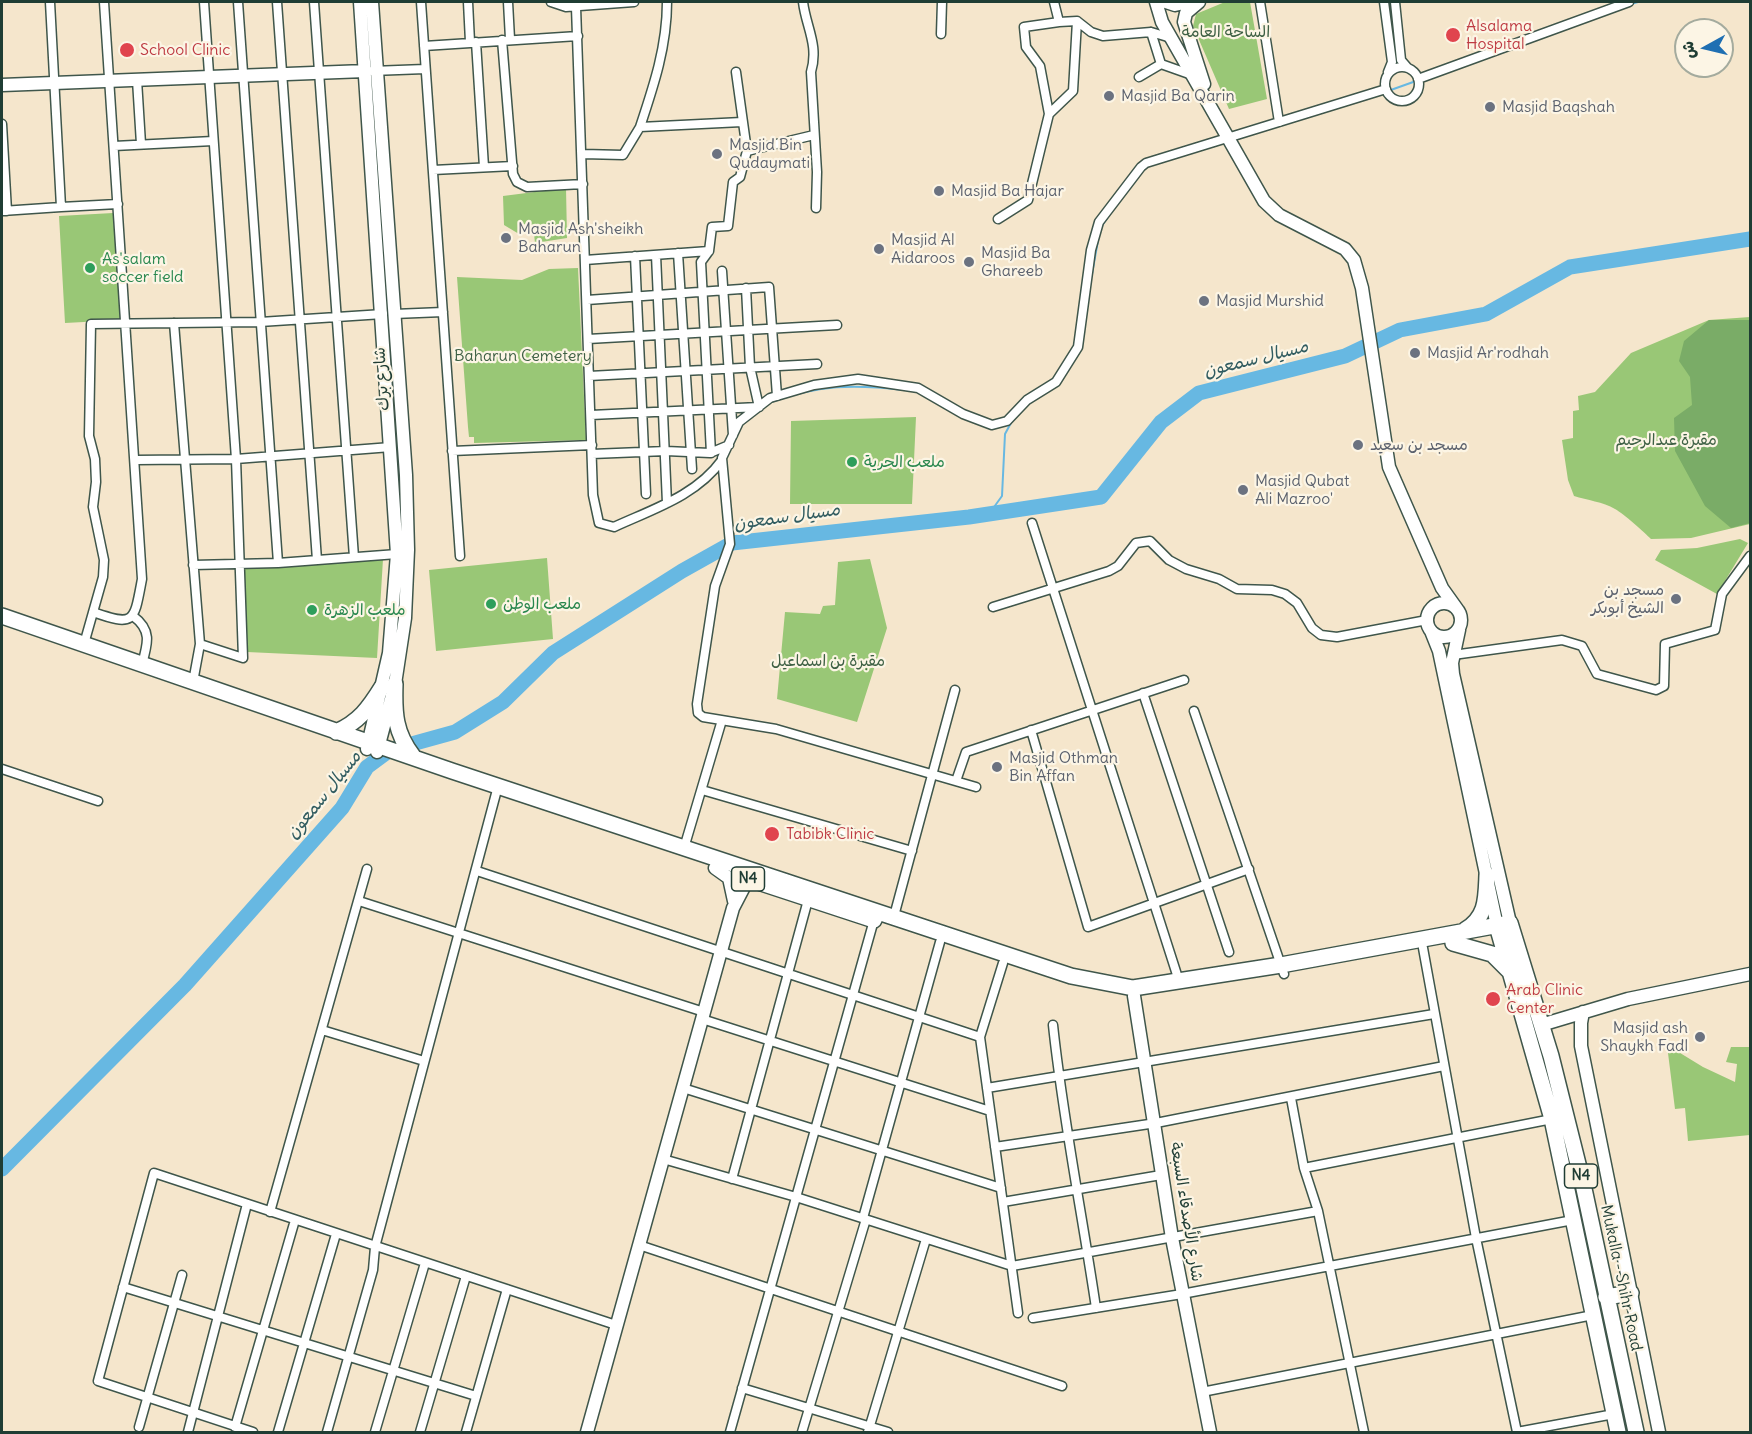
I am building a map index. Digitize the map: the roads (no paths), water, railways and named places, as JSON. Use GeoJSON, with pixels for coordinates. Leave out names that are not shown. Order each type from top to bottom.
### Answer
{"type":"FeatureCollection","features":[{"type":"Feature","properties":{"kind":"highway","name":"N4"},"geometry":{"type":"LineString","coordinates":[[2,616],[336,732],[373,747],[412,756],[497,789],[808,900],[1071,976],[1133,988],[1423,948],[1456,938]]}},
{"type":"Feature","properties":{"kind":"highway","name":"N4"},"geometry":{"type":"LineString","coordinates":[[2,626],[497,789],[894,916],[1003,963],[1065,984],[1134,996],[1505,930],[1512,974],[1552,1119],[1618,1432]]}},
{"type":"Feature","properties":{"kind":"highway"},"geometry":{"type":"LineString","coordinates":[[336,732],[354,723],[367,712],[388,685]]}},
{"type":"Feature","properties":{"kind":"highway"},"geometry":{"type":"LineString","coordinates":[[388,685],[399,734],[412,756]]}},
{"type":"Feature","properties":{"kind":"highway"},"geometry":{"type":"LineString","coordinates":[[1487,876],[1484,911],[1472,926],[1456,938],[1492,954],[1512,974]]}},
{"type":"Feature","properties":{"kind":"highway","name":"Mukalla - Shihr Road"},"geometry":{"type":"LineString","coordinates":[[1505,930],[1541,1025],[1583,1184],[1636,1432]]}},
{"type":"Feature","properties":{"kind":"highway"},"geometry":{"type":"LineString","coordinates":[[1566,1188],[1583,1184]]}},
{"type":"Feature","properties":{"kind":"highway"},"geometry":{"type":"LineString","coordinates":[[1606,1297],[1631,1293]]}},
{"type":"Feature","properties":{"kind":"main road","name":"شارع برك"},"geometry":{"type":"LineString","coordinates":[[360,2],[371,71]]}},
{"type":"Feature","properties":{"kind":"main road","name":"شارع برك"},"geometry":{"type":"LineString","coordinates":[[372,2],[371,71],[408,550],[404,628],[373,747]]}},
{"type":"Feature","properties":{"kind":"main road"},"geometry":{"type":"LineString","coordinates":[[1156,2],[1171,38],[1264,201],[1279,215],[1332,240],[1345,249],[1354,260],[1362,288],[1389,467],[1447,598],[1457,609],[1461,619],[1453,655],[1453,674],[1505,930]]}},
{"type":"Feature","properties":{"kind":"main road"},"geometry":{"type":"LineString","coordinates":[[1166,2],[1174,5],[1189,2]]}},
{"type":"Feature","properties":{"kind":"main road"},"geometry":{"type":"LineString","coordinates":[[1199,2],[1186,13],[1184,22],[1216,117]]}},
{"type":"Feature","properties":{"kind":"main road"},"geometry":{"type":"LineString","coordinates":[[2,85],[371,71]]}},
{"type":"Feature","properties":{"kind":"main road","name":"شارع برك"},"geometry":{"type":"LineString","coordinates":[[388,314],[391,447],[397,554],[388,685]]}},
{"type":"Feature","properties":{"kind":"main road"},"geometry":{"type":"LineString","coordinates":[[1435,569],[1430,620],[1439,651],[1487,876],[1505,930]]}},
{"type":"Feature","properties":{"kind":"main road"},"geometry":{"type":"LineString","coordinates":[[1430,620],[1441,604],[1457,609]]}},
{"type":"Feature","properties":{"kind":"main road"},"geometry":{"type":"LineString","coordinates":[[1430,620],[1445,638],[1459,630]]}},
{"type":"Feature","properties":{"kind":"main road"},"geometry":{"type":"LineString","coordinates":[[587,1432],[733,908],[735,897],[729,878],[715,868]]}},
{"type":"Feature","properties":{"kind":"main road"},"geometry":{"type":"LineString","coordinates":[[733,908],[746,883],[758,882]]}},
{"type":"Feature","properties":{"kind":"main road"},"geometry":{"type":"LineString","coordinates":[[1541,1025],[1628,999],[1750,974]]}},
{"type":"Feature","properties":{"kind":"main road","name":"شارع الأصدقاء السبعة"},"geometry":{"type":"LineString","coordinates":[[1134,996],[1143,1064],[1156,1123],[1161,1175],[1210,1432]]}},
{"type":"Feature","properties":{"kind":"main road"},"geometry":{"type":"LineString","coordinates":[[1583,1012],[1581,1046],[1659,1432]]}},
{"type":"Feature","properties":{"kind":"street"},"geometry":{"type":"LineString","coordinates":[[50,2],[61,207]]}},
{"type":"Feature","properties":{"kind":"street"},"geometry":{"type":"LineString","coordinates":[[93,612],[121,622],[133,615],[142,579],[136,460],[104,2]]}},
{"type":"Feature","properties":{"kind":"street"},"geometry":{"type":"LineString","coordinates":[[200,644],[243,658],[236,459],[204,2]]}},
{"type":"Feature","properties":{"kind":"street"},"geometry":{"type":"LineString","coordinates":[[238,2],[278,563]]}},
{"type":"Feature","properties":{"kind":"street"},"geometry":{"type":"LineString","coordinates":[[277,2],[316,560]]}},
{"type":"Feature","properties":{"kind":"street"},"geometry":{"type":"LineString","coordinates":[[314,2],[354,557]]}},
{"type":"Feature","properties":{"kind":"street"},"geometry":{"type":"LineString","coordinates":[[421,2],[460,556]]}},
{"type":"Feature","properties":{"kind":"street"},"geometry":{"type":"LineString","coordinates":[[468,2],[484,167]]}},
{"type":"Feature","properties":{"kind":"street"},"geometry":{"type":"LineString","coordinates":[[508,2],[506,39],[513,174],[522,186],[583,184]]}},
{"type":"Feature","properties":{"kind":"street"},"geometry":{"type":"LineString","coordinates":[[551,2],[566,7],[634,2]]}},
{"type":"Feature","properties":{"kind":"street"},"geometry":{"type":"LineString","coordinates":[[582,154],[622,155],[640,127],[654,86],[659,58],[664,51],[667,2]]}},
{"type":"Feature","properties":{"kind":"street"},"geometry":{"type":"LineString","coordinates":[[803,2],[805,23],[812,32],[815,56],[811,72],[816,208]]}},
{"type":"Feature","properties":{"kind":"street"},"geometry":{"type":"LineString","coordinates":[[941,34],[942,2]]}},
{"type":"Feature","properties":{"kind":"street"},"geometry":{"type":"LineString","coordinates":[[1054,2],[1059,22]]}},
{"type":"Feature","properties":{"kind":"street"},"geometry":{"type":"LineString","coordinates":[[1260,2],[1279,122]]}},
{"type":"Feature","properties":{"kind":"street"},"geometry":{"type":"LineString","coordinates":[[1384,2],[1392,62],[1386,89]]}},
{"type":"Feature","properties":{"kind":"street"},"geometry":{"type":"LineString","coordinates":[[1386,89],[1398,100],[1409,99],[1417,91],[1418,79],[1401,60],[1395,2]]}},
{"type":"Feature","properties":{"kind":"street"},"geometry":{"type":"LineString","coordinates":[[1418,79],[1629,2]]}},
{"type":"Feature","properties":{"kind":"street"},"geometry":{"type":"LineString","coordinates":[[576,7],[593,495],[599,523],[614,527],[697,487],[711,475],[722,460],[739,422],[777,396],[814,385],[858,379],[918,388],[963,414],[992,425],[1007,421],[1027,400],[1056,382],[1078,347],[1091,250],[1100,222],[1117,196],[1146,163],[1386,89]]}},
{"type":"Feature","properties":{"kind":"street"},"geometry":{"type":"LineString","coordinates":[[1049,114],[1073,91],[1077,21]]}},
{"type":"Feature","properties":{"kind":"street"},"geometry":{"type":"LineString","coordinates":[[998,219],[1028,200],[1049,114],[1040,66],[1026,46],[1024,27],[1077,21],[1092,32],[1103,36],[1151,32],[1171,38]]}},
{"type":"Feature","properties":{"kind":"street"},"geometry":{"type":"LineString","coordinates":[[1151,32],[1161,64]]}},
{"type":"Feature","properties":{"kind":"street"},"geometry":{"type":"LineString","coordinates":[[424,46],[578,36]]}},
{"type":"Feature","properties":{"kind":"street"},"geometry":{"type":"LineString","coordinates":[[1161,64],[1192,75]]}},
{"type":"Feature","properties":{"kind":"street"},"geometry":{"type":"LineString","coordinates":[[1139,78],[1161,64]]}},
{"type":"Feature","properties":{"kind":"street"},"geometry":{"type":"LineString","coordinates":[[1388,74],[1396,67],[1407,68]]}},
{"type":"Feature","properties":{"kind":"street"},"geometry":{"type":"LineString","coordinates":[[371,71],[425,69]]}},
{"type":"Feature","properties":{"kind":"street"},"geometry":{"type":"LineString","coordinates":[[711,453],[701,262],[709,251],[712,227],[728,226],[733,182],[740,177],[747,151],[736,72]]}},
{"type":"Feature","properties":{"kind":"street"},"geometry":{"type":"LineString","coordinates":[[137,80],[141,144]]}},
{"type":"Feature","properties":{"kind":"street"},"geometry":{"type":"LineString","coordinates":[[640,127],[742,122]]}},
{"type":"Feature","properties":{"kind":"street"},"geometry":{"type":"LineString","coordinates":[[2,124],[4,211],[118,204]]}},
{"type":"Feature","properties":{"kind":"street"},"geometry":{"type":"LineString","coordinates":[[747,151],[814,135]]}},
{"type":"Feature","properties":{"kind":"street"},"geometry":{"type":"LineString","coordinates":[[114,146],[213,141]]}},
{"type":"Feature","properties":{"kind":"street"},"geometry":{"type":"LineString","coordinates":[[433,170],[513,166]]}},
{"type":"Feature","properties":{"kind":"street"},"geometry":{"type":"LineString","coordinates":[[585,260],[709,251]]}},
{"type":"Feature","properties":{"kind":"street"},"geometry":{"type":"LineString","coordinates":[[678,253],[692,469]]}},
{"type":"Feature","properties":{"kind":"street"},"geometry":{"type":"LineString","coordinates":[[656,255],[663,372],[667,503]]}},
{"type":"Feature","properties":{"kind":"street"},"geometry":{"type":"LineString","coordinates":[[635,256],[646,494]]}},
{"type":"Feature","properties":{"kind":"street"},"geometry":{"type":"LineString","coordinates":[[722,271],[733,435]]}},
{"type":"Feature","properties":{"kind":"street"},"geometry":{"type":"LineString","coordinates":[[587,300],[769,287],[777,396]]}},
{"type":"Feature","properties":{"kind":"street"},"geometry":{"type":"LineString","coordinates":[[746,288],[750,368],[759,407]]}},
{"type":"Feature","properties":{"kind":"street"},"geometry":{"type":"LineString","coordinates":[[84,644],[103,577],[104,560],[93,507],[96,482],[95,459],[89,436],[91,324],[260,322],[442,312]]}},
{"type":"Feature","properties":{"kind":"street"},"geometry":{"type":"LineString","coordinates":[[174,323],[200,644],[193,682]]}},
{"type":"Feature","properties":{"kind":"street"},"geometry":{"type":"LineString","coordinates":[[588,339],[837,325]]}},
{"type":"Feature","properties":{"kind":"street"},"geometry":{"type":"LineString","coordinates":[[589,376],[818,364]]}},
{"type":"Feature","properties":{"kind":"street"},"geometry":{"type":"LineString","coordinates":[[591,415],[759,407]]}},
{"type":"Feature","properties":{"kind":"street"},"geometry":{"type":"LineString","coordinates":[[452,451],[592,449],[711,453],[729,444]]}},
{"type":"Feature","properties":{"kind":"street"},"geometry":{"type":"LineString","coordinates":[[136,460],[236,459],[391,447]]}},
{"type":"Feature","properties":{"kind":"street"},"geometry":{"type":"LineString","coordinates":[[722,460],[730,544],[716,586],[696,707],[703,717],[776,729],[976,786]]}},
{"type":"Feature","properties":{"kind":"street"},"geometry":{"type":"LineString","coordinates":[[1032,523],[1156,903],[1179,981]]}},
{"type":"Feature","properties":{"kind":"street"},"geometry":{"type":"LineString","coordinates":[[993,607],[1109,571],[1118,566],[1136,543],[1150,541],[1169,560],[1219,579],[1237,589],[1272,590],[1285,594],[1297,603],[1312,628],[1321,635],[1336,637],[1430,620]]}},
{"type":"Feature","properties":{"kind":"street"},"geometry":{"type":"LineString","coordinates":[[194,565],[278,563],[397,554]]}},
{"type":"Feature","properties":{"kind":"street"},"geometry":{"type":"LineString","coordinates":[[1453,655],[1562,640],[1582,646],[1597,674],[1656,690],[1664,686],[1665,644],[1715,630],[1722,594],[1750,556]]}},
{"type":"Feature","properties":{"kind":"street"},"geometry":{"type":"LineString","coordinates":[[133,615],[143,623],[149,639],[142,664]]}},
{"type":"Feature","properties":{"kind":"street"},"geometry":{"type":"LineString","coordinates":[[957,781],[966,752],[1184,680]]}},
{"type":"Feature","properties":{"kind":"street"},"geometry":{"type":"LineString","coordinates":[[894,916],[955,690]]}},
{"type":"Feature","properties":{"kind":"street"},"geometry":{"type":"LineString","coordinates":[[1143,693],[1229,952]]}},
{"type":"Feature","properties":{"kind":"street"},"geometry":{"type":"LineString","coordinates":[[1194,711],[1282,969]]}},
{"type":"Feature","properties":{"kind":"street"},"geometry":{"type":"LineString","coordinates":[[684,848],[722,720]]}},
{"type":"Feature","properties":{"kind":"street"},"geometry":{"type":"LineString","coordinates":[[1031,730],[1088,927],[1249,869]]}},
{"type":"Feature","properties":{"kind":"street"},"geometry":{"type":"LineString","coordinates":[[2,769],[98,801]]}},
{"type":"Feature","properties":{"kind":"street"},"geometry":{"type":"LineString","coordinates":[[327,1432],[373,1270],[375,1247],[497,789]]}},
{"type":"Feature","properties":{"kind":"street"},"geometry":{"type":"LineString","coordinates":[[702,790],[912,850]]}},
{"type":"Feature","properties":{"kind":"street"},"geometry":{"type":"LineString","coordinates":[[270,1212],[368,869]]}},
{"type":"Feature","properties":{"kind":"street"},"geometry":{"type":"LineString","coordinates":[[477,871],[980,1037]]}},
{"type":"Feature","properties":{"kind":"street"},"geometry":{"type":"LineString","coordinates":[[732,1179],[808,900]]}},
{"type":"Feature","properties":{"kind":"street"},"geometry":{"type":"LineString","coordinates":[[358,901],[703,1016],[771,1041],[990,1111]]}},
{"type":"Feature","properties":{"kind":"street"},"geometry":{"type":"LineString","coordinates":[[730,1432],[874,920]]}},
{"type":"Feature","properties":{"kind":"street"},"geometry":{"type":"LineString","coordinates":[[802,1432],[839,1311],[940,937]]}},
{"type":"Feature","properties":{"kind":"street"},"geometry":{"type":"LineString","coordinates":[[1423,948],[1476,1238],[1517,1432],[1614,1414]]}},
{"type":"Feature","properties":{"kind":"street"},"geometry":{"type":"LineString","coordinates":[[1003,963],[980,1037],[1018,1313]]}},
{"type":"Feature","properties":{"kind":"street"},"geometry":{"type":"LineString","coordinates":[[987,1088],[1143,1064],[1434,1014]]}},
{"type":"Feature","properties":{"kind":"street"},"geometry":{"type":"LineString","coordinates":[[1053,1025],[1066,1137],[1078,1190],[1096,1308]]}},
{"type":"Feature","properties":{"kind":"street"},"geometry":{"type":"LineString","coordinates":[[322,1030],[424,1061]]}},
{"type":"Feature","properties":{"kind":"street"},"geometry":{"type":"LineString","coordinates":[[995,1147],[1156,1123],[1444,1066]]}},
{"type":"Feature","properties":{"kind":"street"},"geometry":{"type":"LineString","coordinates":[[682,1088],[1001,1188]]}},
{"type":"Feature","properties":{"kind":"street"},"geometry":{"type":"LineString","coordinates":[[1291,1098],[1304,1168],[1318,1211],[1364,1432]]}},
{"type":"Feature","properties":{"kind":"street"},"geometry":{"type":"LineString","coordinates":[[1304,1168],[1552,1119]]}},
{"type":"Feature","properties":{"kind":"street"},"geometry":{"type":"LineString","coordinates":[[663,1159],[796,1197],[1012,1266],[1318,1211]]}},
{"type":"Feature","properties":{"kind":"street"},"geometry":{"type":"LineString","coordinates":[[253,1432],[98,1381],[154,1173],[616,1325]]}},
{"type":"Feature","properties":{"kind":"street"},"geometry":{"type":"LineString","coordinates":[[1003,1202],[1161,1175]]}},
{"type":"Feature","properties":{"kind":"street"},"geometry":{"type":"LineString","coordinates":[[188,1432],[247,1204]]}},
{"type":"Feature","properties":{"kind":"street"},"geometry":{"type":"LineString","coordinates":[[235,1426],[295,1220]]}},
{"type":"Feature","properties":{"kind":"street"},"geometry":{"type":"LineString","coordinates":[[1033,1318],[1182,1294],[1573,1220]]}},
{"type":"Feature","properties":{"kind":"street"},"geometry":{"type":"LineString","coordinates":[[278,1432],[336,1234]]}},
{"type":"Feature","properties":{"kind":"street"},"geometry":{"type":"LineString","coordinates":[[869,1430],[926,1239]]}},
{"type":"Feature","properties":{"kind":"street"},"geometry":{"type":"LineString","coordinates":[[639,1245],[1062,1386]]}},
{"type":"Feature","properties":{"kind":"street"},"geometry":{"type":"LineString","coordinates":[[375,1432],[425,1263]]}},
{"type":"Feature","properties":{"kind":"street"},"geometry":{"type":"LineString","coordinates":[[139,1427],[182,1275]]}},
{"type":"Feature","properties":{"kind":"street"},"geometry":{"type":"LineString","coordinates":[[420,1432],[465,1276]]}},
{"type":"Feature","properties":{"kind":"street"},"geometry":{"type":"LineString","coordinates":[[123,1287],[476,1396]]}},
{"type":"Feature","properties":{"kind":"street"},"geometry":{"type":"LineString","coordinates":[[466,1432],[507,1289]]}},
{"type":"Feature","properties":{"kind":"street"},"geometry":{"type":"LineString","coordinates":[[1202,1392],[1496,1336],[1593,1315]]}},
{"type":"Feature","properties":{"kind":"street"},"geometry":{"type":"LineString","coordinates":[[742,1388],[869,1430],[888,1432]]}},
{"type":"Feature","properties":{"kind":"waterway"},"geometry":{"type":"LineString","coordinates":[[1631,4],[1638,2]]}},
{"type":"Feature","properties":{"kind":"waterway"},"geometry":{"type":"LineString","coordinates":[[1388,91],[1416,81]]}},
{"type":"Feature","properties":{"kind":"waterway"},"geometry":{"type":"LineString","coordinates":[[1101,227],[1108,217]]}},
{"type":"Feature","properties":{"kind":"waterway"},"geometry":{"type":"LineString","coordinates":[[1092,274],[1099,235]]}},
{"type":"Feature","properties":{"kind":"waterway","name":"مسيال سمعون"},"geometry":{"type":"LineString","coordinates":[[2,1169],[185,985],[342,808],[367,767],[390,750],[455,732],[503,702],[553,653],[682,571],[732,543],[969,517],[1101,497],[1161,422],[1199,393],[1345,356],[1400,330],[1486,314],[1570,267],[1750,239]]}},
{"type":"Feature","properties":{"kind":"waterway"},"geometry":{"type":"LineString","coordinates":[[771,402],[805,392],[836,387],[904,390]]}},
{"type":"Feature","properties":{"kind":"waterway"},"geometry":{"type":"LineString","coordinates":[[989,514],[1002,496],[1005,434],[1012,421]]}},
{"type":"Feature","properties":{"kind":"place","name":"Alsalama Hospital"},"geometry":{"type":"Point","coordinates":[1453,35]}},
{"type":"Feature","properties":{"kind":"place","name":"School Clinic"},"geometry":{"type":"Point","coordinates":[127,50]}},
{"type":"Feature","properties":{"kind":"place","name":"Masjid Ba Qarin"},"geometry":{"type":"Point","coordinates":[1109,96]}},
{"type":"Feature","properties":{"kind":"place","name":"Masjid Baqshah"},"geometry":{"type":"Point","coordinates":[1490,107]}},
{"type":"Feature","properties":{"kind":"place","name":"Masjid Bin Qudaymati"},"geometry":{"type":"Point","coordinates":[717,154]}},
{"type":"Feature","properties":{"kind":"place","name":"Masjid Ba Hajar"},"geometry":{"type":"Point","coordinates":[939,191]}},
{"type":"Feature","properties":{"kind":"place","name":"Masjid Ash'sheikh Baharun"},"geometry":{"type":"Point","coordinates":[506,238]}},
{"type":"Feature","properties":{"kind":"place","name":"Masjid Al Aidaroos"},"geometry":{"type":"Point","coordinates":[879,249]}},
{"type":"Feature","properties":{"kind":"place","name":"Masjid Ba Ghareeb"},"geometry":{"type":"Point","coordinates":[969,262]}},
{"type":"Feature","properties":{"kind":"place","name":"As'salam soccer field"},"geometry":{"type":"Point","coordinates":[90,268]}},
{"type":"Feature","properties":{"kind":"place","name":"Masjid Murshid"},"geometry":{"type":"Point","coordinates":[1204,301]}},
{"type":"Feature","properties":{"kind":"place","name":"Masjid Ar'rodhah"},"geometry":{"type":"Point","coordinates":[1415,353]}},
{"type":"Feature","properties":{"kind":"place","name":"مسجد بن سعيد"},"geometry":{"type":"Point","coordinates":[1358,445]}},
{"type":"Feature","properties":{"kind":"place","name":"ملعب الحرية"},"geometry":{"type":"Point","coordinates":[852,462]}},
{"type":"Feature","properties":{"kind":"place","name":"Masjid Qubat Ali Mazroo'"},"geometry":{"type":"Point","coordinates":[1243,490]}},
{"type":"Feature","properties":{"kind":"place","name":"مسجد بن الشيخ أبوبكر"},"geometry":{"type":"Point","coordinates":[1676,599]}},
{"type":"Feature","properties":{"kind":"place","name":"ملعب الوطن"},"geometry":{"type":"Point","coordinates":[491,604]}},
{"type":"Feature","properties":{"kind":"place","name":"ملعب الزهرة"},"geometry":{"type":"Point","coordinates":[312,610]}},
{"type":"Feature","properties":{"kind":"place","name":"Masjid Othman Bin Affan"},"geometry":{"type":"Point","coordinates":[997,767]}},
{"type":"Feature","properties":{"kind":"place","name":"Tabibk Clinic"},"geometry":{"type":"Point","coordinates":[772,834]}},
{"type":"Feature","properties":{"kind":"place","name":"Arab Clinic Center"},"geometry":{"type":"Point","coordinates":[1493,999]}},
{"type":"Feature","properties":{"kind":"place","name":"Masjid ash Shaykh Fadl"},"geometry":{"type":"Point","coordinates":[1700,1037]}},
{"type":"Feature","properties":{"kind":"park label","name":"الساحة العامة"},"geometry":{"type":"Point","coordinates":[1226,32]}},
{"type":"Feature","properties":{"kind":"park label","name":"Baharun Cemetery"},"geometry":{"type":"Point","coordinates":[523,356]}},
{"type":"Feature","properties":{"kind":"park label","name":"مقبرة عبدالرحيم"},"geometry":{"type":"Point","coordinates":[1666,440]}},
{"type":"Feature","properties":{"kind":"park label","name":"مقبرة بن اسماعيل"},"geometry":{"type":"Point","coordinates":[828,661]}}]}
